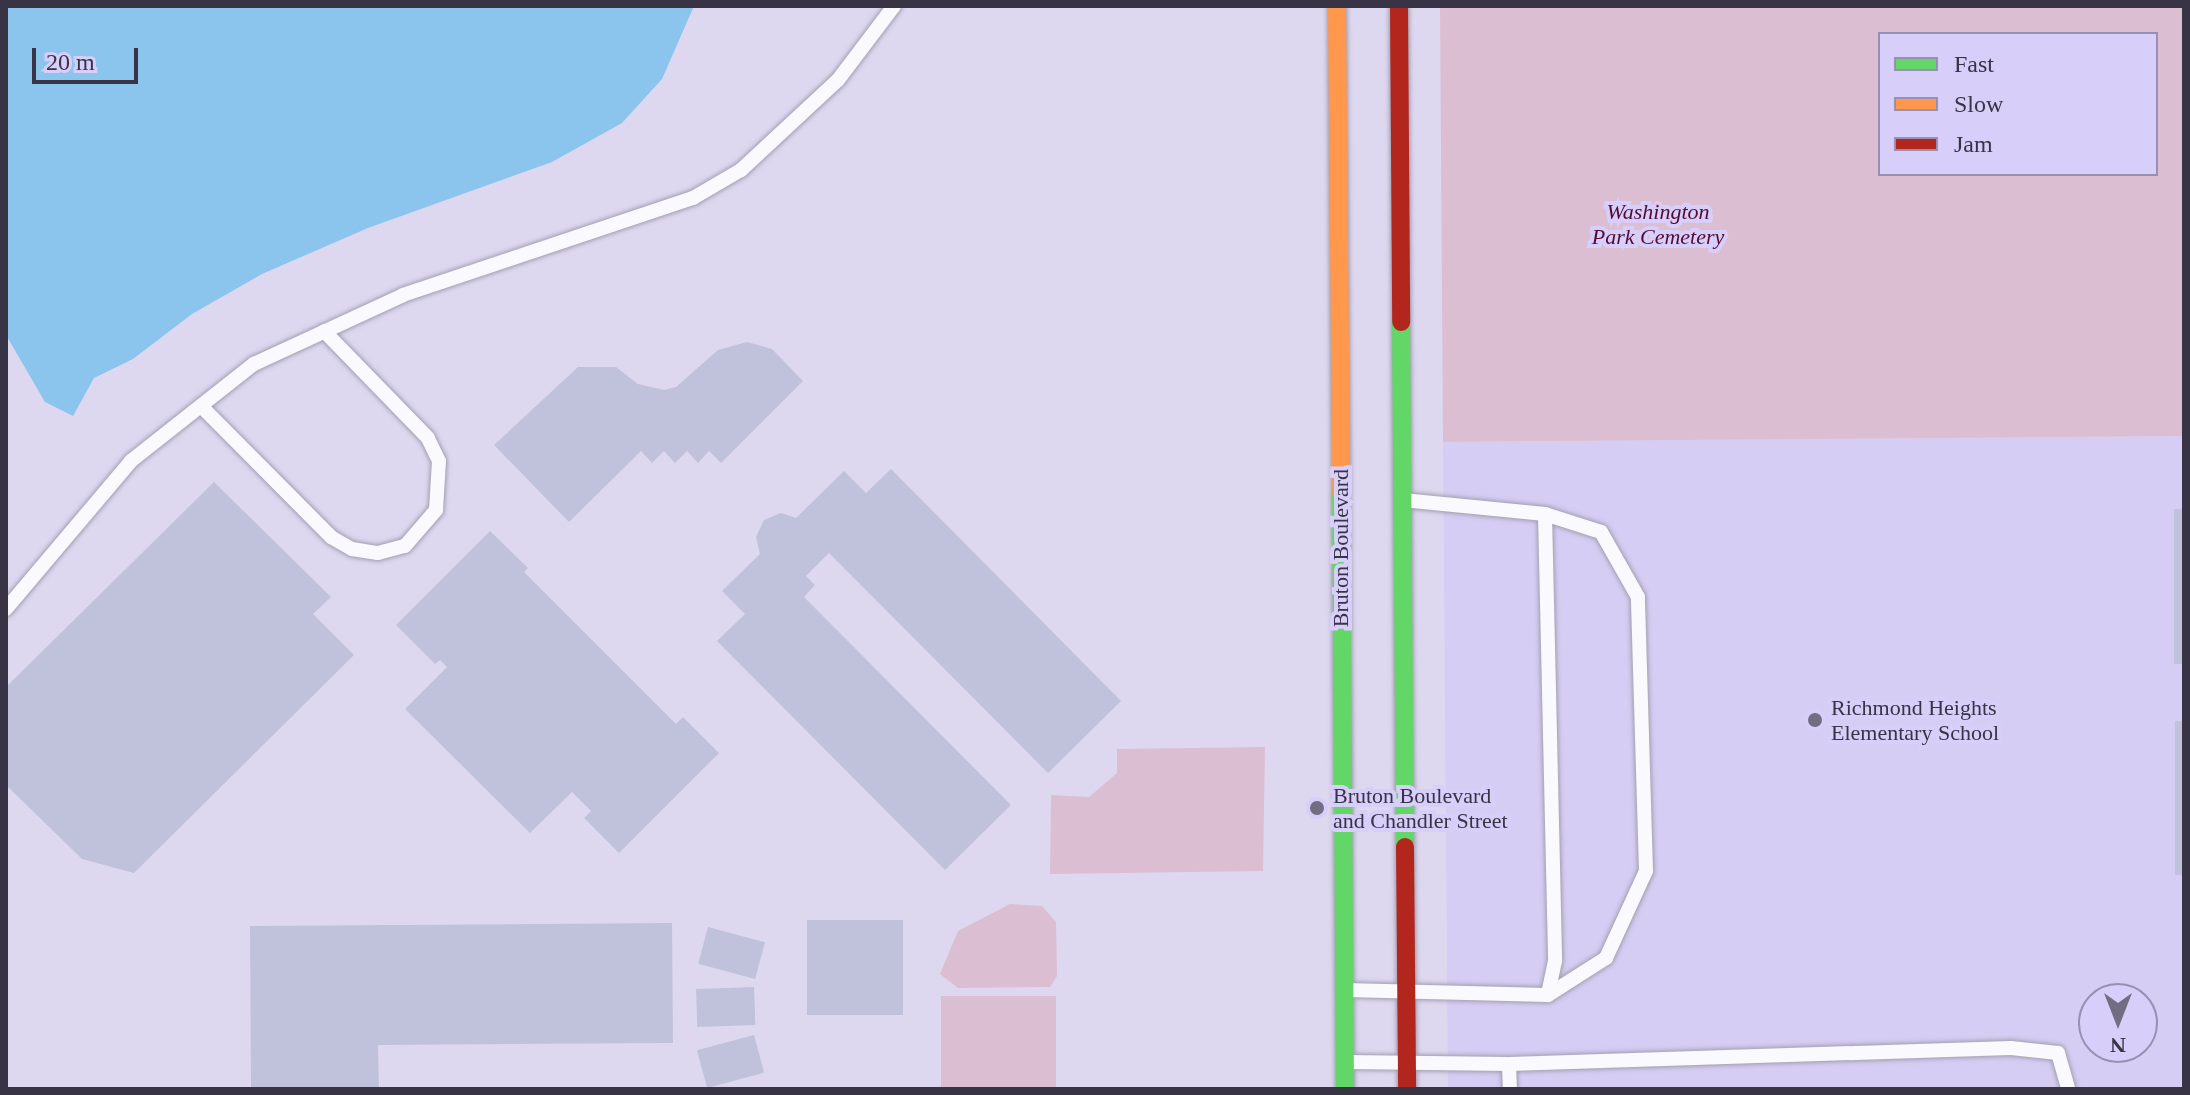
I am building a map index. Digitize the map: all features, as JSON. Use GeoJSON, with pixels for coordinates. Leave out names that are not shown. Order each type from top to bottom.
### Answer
{"type":"FeatureCollection","features":[{"type":"Feature","properties":{"kind":"street","name":"Bruton Boulevard"},"geometry":{"type":"LineString","coordinates":[[1337,6],[1349,500],[1345,1089]]}},
{"type":"Feature","properties":{"kind":"street"},"geometry":{"type":"LineString","coordinates":[[1399,6],[1395,500],[1407,1089]]}},
{"type":"Feature","properties":{"kind":"lane"},"geometry":{"type":"LineString","coordinates":[[6,609],[131,461],[254,364],[403,295],[693,198],[741,170],[838,80],[894,6]]}},
{"type":"Feature","properties":{"kind":"lane"},"geometry":{"type":"LineString","coordinates":[[201,406],[331,537],[352,549],[378,553],[405,546],[436,510],[439,461],[428,438],[324,331]]}},
{"type":"Feature","properties":{"kind":"lane"},"geometry":{"type":"LineString","coordinates":[[1345,990],[1548,995],[1606,958],[1646,871],[1638,597],[1601,532],[1545,514],[1395,500]]}},
{"type":"Feature","properties":{"kind":"lane"},"geometry":{"type":"LineString","coordinates":[[1545,514],[1555,961],[1548,995]]}},
{"type":"Feature","properties":{"kind":"lane"},"geometry":{"type":"LineString","coordinates":[[1345,1062],[1509,1064],[2011,1048],[2058,1053],[2068,1089]]}},
{"type":"Feature","properties":{"kind":"lane"},"geometry":{"type":"LineString","coordinates":[[1509,1064],[1510,1089]]}},
{"type":"Feature","properties":{"kind":"shaded area","name":"Richmond Heights Elementary School"},"geometry":{"type":"Polygon","coordinates":[[[2184,436],[2184,1089],[1448,1089],[1443,442],[2184,436]]]}},
{"type":"Feature","properties":{"kind":"green space","name":"Washington Park Cemetery"},"geometry":{"type":"Polygon","coordinates":[[[1440,6],[2184,6],[2184,436],[1443,442],[1440,6]]]}},
{"type":"Feature","properties":{"kind":"green space"},"geometry":{"type":"Polygon","coordinates":[[[1265,747],[1263,871],[1050,874],[1051,795],[1089,797],[1117,773],[1117,749],[1265,747]]]}},
{"type":"Feature","properties":{"kind":"green space"},"geometry":{"type":"Polygon","coordinates":[[[1010,904],[1042,906],[1056,922],[1057,976],[1050,987],[958,988],[940,974],[958,931],[1010,904]]]}},
{"type":"Feature","properties":{"kind":"green space"},"geometry":{"type":"Polygon","coordinates":[[[941,996],[1056,996],[1056,1089],[941,1089],[941,996]]]}},
{"type":"Feature","properties":{"kind":"water"},"geometry":{"type":"Polygon","coordinates":[[[6,6],[694,6],[662,79],[622,123],[552,162],[368,228],[262,274],[192,314],[133,359],[94,378],[73,416],[45,402],[6,335],[6,6]]]}},
{"type":"Feature","properties":{"kind":"building"},"geometry":{"type":"Polygon","coordinates":[[[747,342],[772,349],[803,381],[721,463],[709,451],[698,463],[687,451],[675,463],[664,451],[652,463],[641,451],[569,522],[494,445],[578,367],[616,367],[638,384],[664,390],[676,387],[718,350],[747,342]]]}},
{"type":"Feature","properties":{"kind":"building"},"geometry":{"type":"Polygon","coordinates":[[[891,469],[1121,701],[1048,773],[829,553],[806,576],[815,585],[804,597],[1011,805],[945,870],[717,641],[745,614],[722,591],[760,554],[756,537],[764,520],[781,513],[796,518],[844,471],[866,493],[891,469]]]}},
{"type":"Feature","properties":{"kind":"building"},"geometry":{"type":"Polygon","coordinates":[[[214,482],[331,597],[313,614],[354,655],[134,873],[82,859],[6,785],[6,687],[214,482]]]}},
{"type":"Feature","properties":{"kind":"building"},"geometry":{"type":"Polygon","coordinates":[[[2174,509],[2184,509],[2184,664],[2174,664],[2174,509]]]}},
{"type":"Feature","properties":{"kind":"building"},"geometry":{"type":"Polygon","coordinates":[[[490,531],[528,568],[524,572],[676,724],[683,717],[719,753],[619,853],[584,818],[591,811],[572,792],[530,833],[405,709],[447,667],[440,660],[435,664],[396,625],[490,531]]]}},
{"type":"Feature","properties":{"kind":"building"},"geometry":{"type":"Polygon","coordinates":[[[2175,721],[2184,721],[2184,875],[2175,875],[2175,721]]]}},
{"type":"Feature","properties":{"kind":"building"},"geometry":{"type":"Polygon","coordinates":[[[807,920],[903,920],[903,1015],[807,1015],[807,920]]]}},
{"type":"Feature","properties":{"kind":"building"},"geometry":{"type":"Polygon","coordinates":[[[672,923],[673,1043],[378,1045],[379,1089],[251,1089],[250,926],[672,923]]]}},
{"type":"Feature","properties":{"kind":"building"},"geometry":{"type":"Polygon","coordinates":[[[708,927],[765,942],[755,979],[698,964],[708,927]]]}},
{"type":"Feature","properties":{"kind":"building"},"geometry":{"type":"Polygon","coordinates":[[[754,987],[755,1025],[697,1027],[696,989],[754,987]]]}},
{"type":"Feature","properties":{"kind":"building"},"geometry":{"type":"Polygon","coordinates":[[[754,1035],[764,1073],[707,1088],[697,1050],[754,1035]]]}},
{"type":"Feature","properties":{"kind":"traffic: fast"},"geometry":{"type":"LineString","coordinates":[[1401,322],[1405,847]]}},
{"type":"Feature","properties":{"kind":"traffic: fast"},"geometry":{"type":"LineString","coordinates":[[1341,494],[1345,1089]]}},
{"type":"Feature","properties":{"kind":"traffic: slow"},"geometry":{"type":"LineString","coordinates":[[1337,6],[1341,494]]}},
{"type":"Feature","properties":{"kind":"traffic: jam"},"geometry":{"type":"LineString","coordinates":[[1399,6],[1401,322]]}},
{"type":"Feature","properties":{"kind":"traffic: jam"},"geometry":{"type":"LineString","coordinates":[[1405,847],[1407,1089]]}},
{"type":"Feature","properties":{"kind":"place","name":"Richmond Heights Elementary School"},"geometry":{"type":"Point","coordinates":[1815,720]}},
{"type":"Feature","properties":{"kind":"place","name":"Bruton Boulevard and Chandler Street"},"geometry":{"type":"Point","coordinates":[1317,808]}}]}
